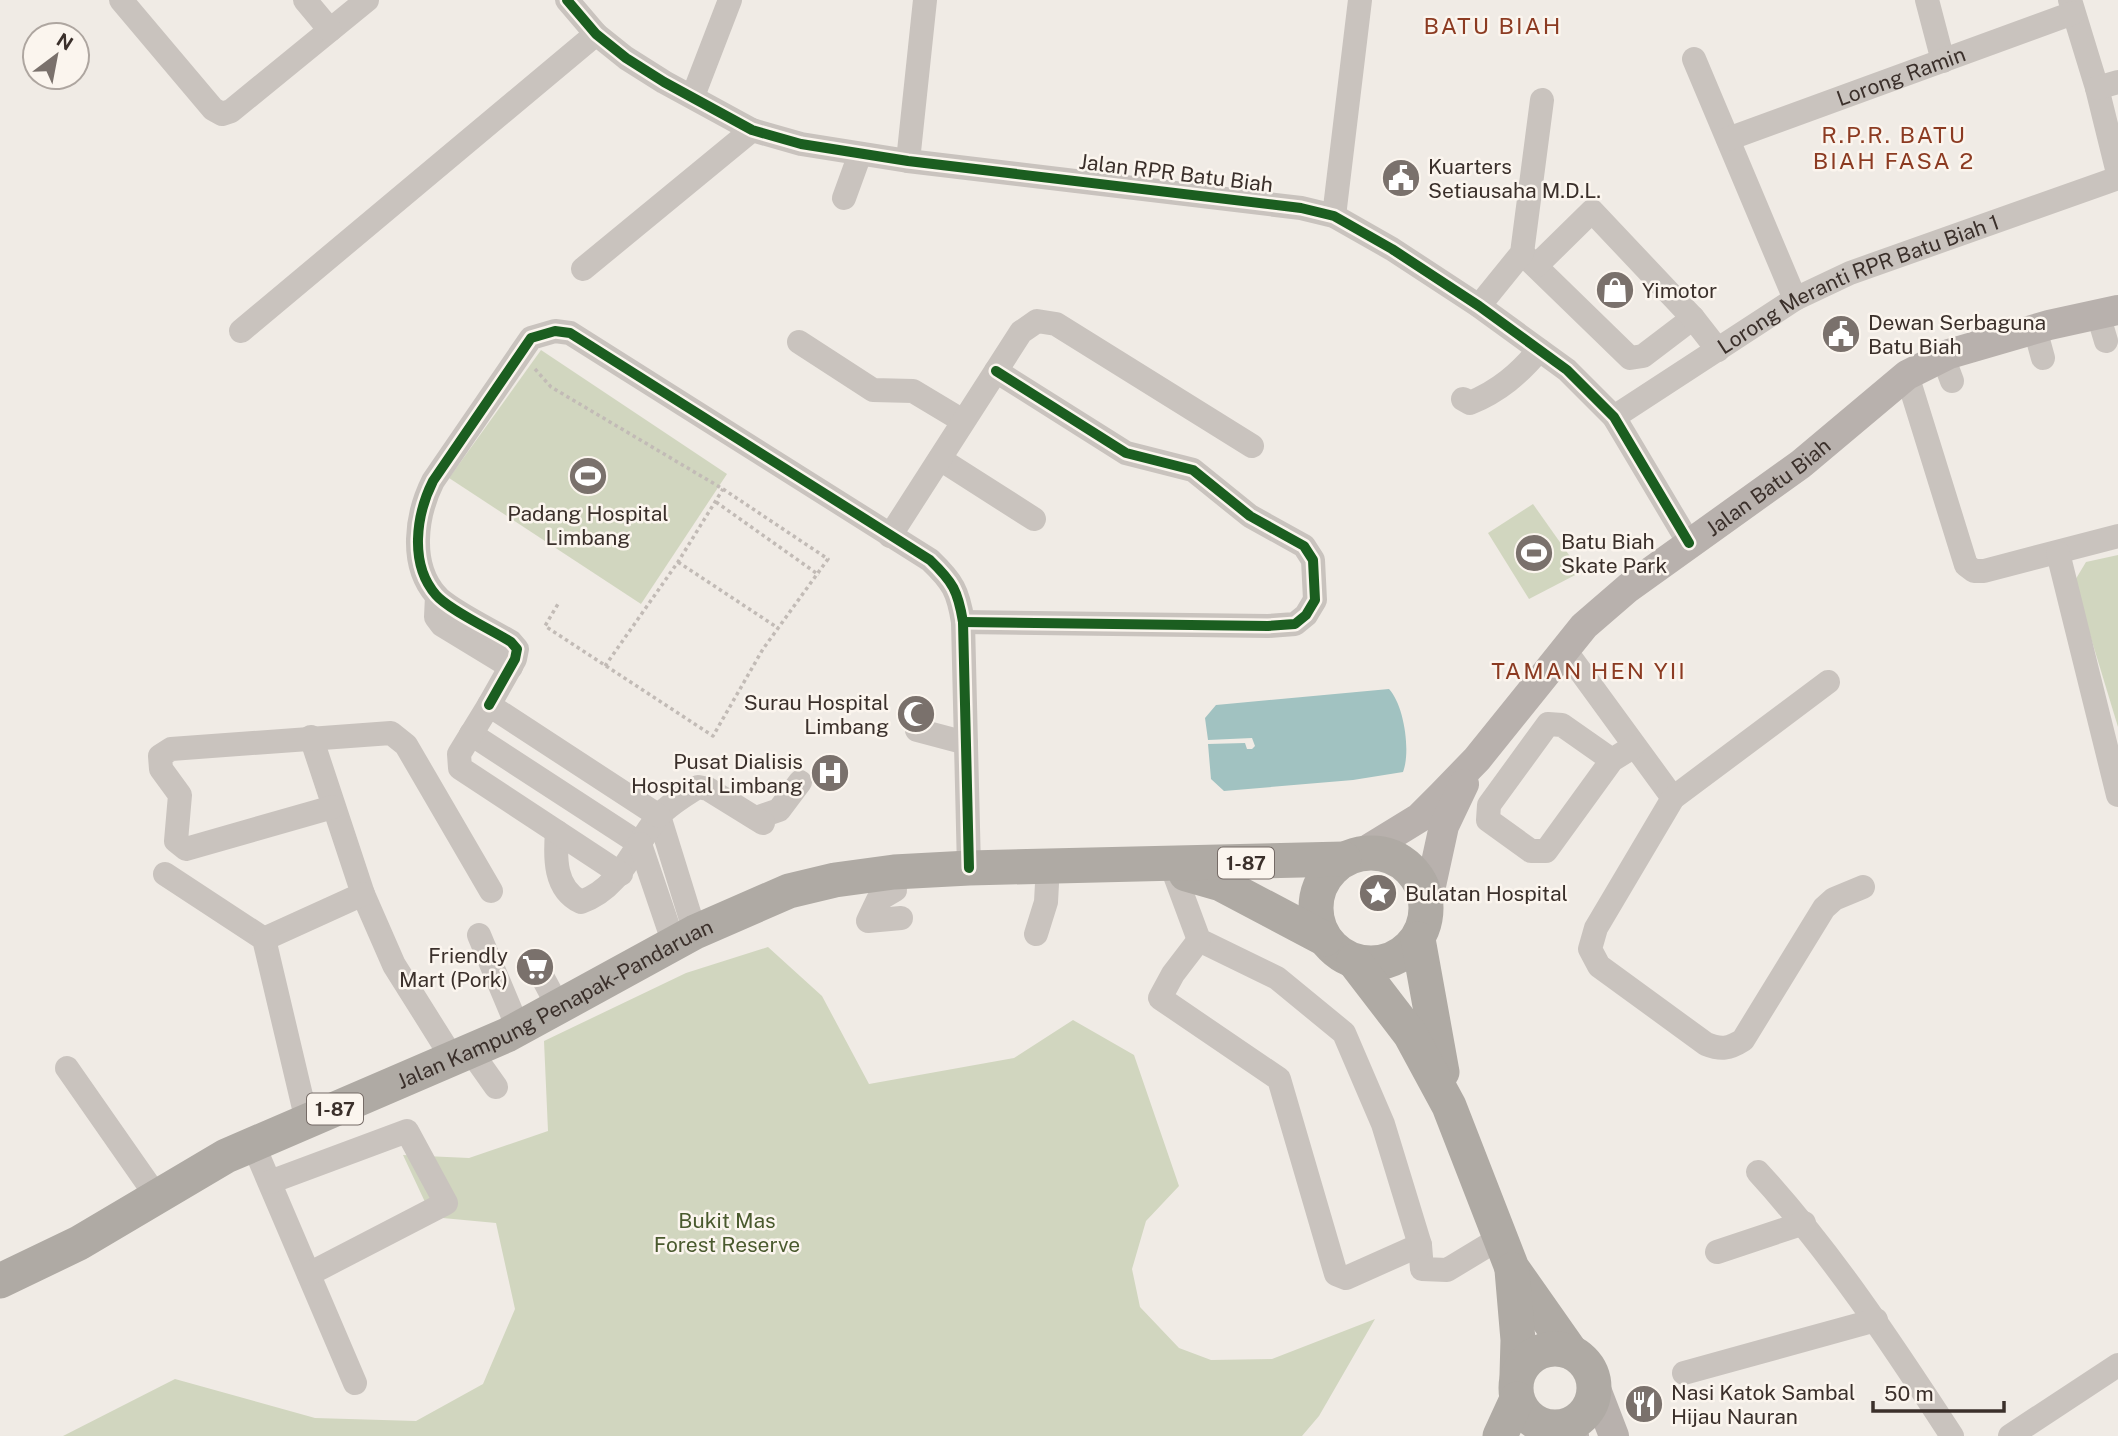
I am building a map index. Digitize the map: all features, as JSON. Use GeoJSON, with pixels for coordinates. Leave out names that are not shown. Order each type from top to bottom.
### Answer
{"type":"FeatureCollection","features":[{"type":"Feature","properties":{"kind":"highway"},"geometry":{"type":"LineString","coordinates":[[1381,853],[1405,865],[1422,886],[1427,904],[1426,922],[1418,939],[1406,952],[1390,961],[1372,964],[1354,961],[1338,953],[1325,939],[1317,923],[1316,904],[1320,886],[1330,871],[1353,856],[1381,853]]}},
{"type":"Feature","properties":{"kind":"highway","name":"Jalan Kampung Penapak-Pandaruan"},"geometry":{"type":"LineString","coordinates":[[0,1281],[79,1243],[253,1144],[464,1055],[518,1028],[551,994],[789,891],[835,880],[894,872],[1048,865],[1229,864],[1353,856]]}},
{"type":"Feature","properties":{"kind":"highway","name":"Jalan Kampung Penapak-Pandaruan"},"geometry":{"type":"LineString","coordinates":[[1161,866],[1221,884],[1325,939]]}},
{"type":"Feature","properties":{"kind":"highway"},"geometry":{"type":"LineString","coordinates":[[1418,939],[1449,1106]]}},
{"type":"Feature","properties":{"kind":"highway"},"geometry":{"type":"LineString","coordinates":[[1354,961],[1410,1034],[1449,1106],[1506,1253],[1571,1352],[1590,1371],[1594,1384],[1593,1399],[1587,1412],[1576,1421],[1552,1431],[1522,1410],[1517,1387],[1518,1340],[1506,1253]]}},
{"type":"Feature","properties":{"kind":"highway"},"geometry":{"type":"LineString","coordinates":[[1500,1436],[1524,1363],[1545,1350],[1571,1352]]}},
{"type":"Feature","properties":{"kind":"main road","name":"Jalan Batu Biah"},"geometry":{"type":"LineString","coordinates":[[1477,759],[1584,626],[1628,588],[1801,464],[1908,375],[1948,369],[2035,329],[2107,322]]}},
{"type":"Feature","properties":{"kind":"main road"},"geometry":{"type":"LineString","coordinates":[[1353,856],[1419,818],[1477,759]]}},
{"type":"Feature","properties":{"kind":"main road"},"geometry":{"type":"LineString","coordinates":[[1427,904],[1444,826],[1477,759]]}},
{"type":"Feature","properties":{"kind":"main road"},"geometry":{"type":"LineString","coordinates":[[1594,1384],[1614,1436]]}},
{"type":"Feature","properties":{"kind":"street"},"geometry":{"type":"LineString","coordinates":[[121,0],[213,109],[222,114],[231,111],[367,0]]}},
{"type":"Feature","properties":{"kind":"street"},"geometry":{"type":"LineString","coordinates":[[305,0],[330,30]]}},
{"type":"Feature","properties":{"kind":"street","name":"Jalan RPR Batu Biah"},"geometry":{"type":"LineString","coordinates":[[567,0],[596,34],[626,58],[752,130],[801,144],[908,161],[1301,208],[1334,216],[1392,249],[1479,306],[1566,370],[1614,417],[1689,543]]}},
{"type":"Feature","properties":{"kind":"street"},"geometry":{"type":"LineString","coordinates":[[693,96],[730,0]]}},
{"type":"Feature","properties":{"kind":"street"},"geometry":{"type":"LineString","coordinates":[[908,161],[925,0]]}},
{"type":"Feature","properties":{"kind":"street"},"geometry":{"type":"LineString","coordinates":[[1334,216],[1360,0]]}},
{"type":"Feature","properties":{"kind":"street"},"geometry":{"type":"LineString","coordinates":[[1927,0],[1943,61]]}},
{"type":"Feature","properties":{"kind":"street"},"geometry":{"type":"LineString","coordinates":[[2071,7],[2108,85],[2118,175]]}},
{"type":"Feature","properties":{"kind":"street","name":"Lorong Ramin"},"geometry":{"type":"LineString","coordinates":[[1728,139],[1943,61],[2071,7]]}},
{"type":"Feature","properties":{"kind":"street"},"geometry":{"type":"LineString","coordinates":[[241,331],[596,34]]}},
{"type":"Feature","properties":{"kind":"street"},"geometry":{"type":"LineString","coordinates":[[1694,59],[1795,299]]}},
{"type":"Feature","properties":{"kind":"street"},"geometry":{"type":"LineString","coordinates":[[1529,260],[1542,100]]}},
{"type":"Feature","properties":{"kind":"street"},"geometry":{"type":"LineString","coordinates":[[583,269],[752,130]]}},
{"type":"Feature","properties":{"kind":"street"},"geometry":{"type":"LineString","coordinates":[[844,198],[860,154]]}},
{"type":"Feature","properties":{"kind":"street","name":"Lorong Meranti RPR Batu Biah 1"},"geometry":{"type":"LineString","coordinates":[[1614,417],[1795,299],[1850,273],[2118,175]]}},
{"type":"Feature","properties":{"kind":"street"},"geometry":{"type":"LineString","coordinates":[[1479,306],[1529,260],[1592,211],[1693,318],[1718,350]]}},
{"type":"Feature","properties":{"kind":"street"},"geometry":{"type":"LineString","coordinates":[[1529,260],[1630,358],[1643,356],[1693,318]]}},
{"type":"Feature","properties":{"kind":"street"},"geometry":{"type":"LineString","coordinates":[[890,536],[1028,325],[1047,321],[1252,446]]}},
{"type":"Feature","properties":{"kind":"street"},"geometry":{"type":"LineString","coordinates":[[2035,329],[2043,358]]}},
{"type":"Feature","properties":{"kind":"street"},"geometry":{"type":"LineString","coordinates":[[621,874],[460,768],[457,759],[517,655],[514,645],[437,596],[423,575],[419,554],[423,501],[433,481],[531,338],[542,333],[570,333],[930,560],[945,575],[958,593],[963,622],[969,868]]}},
{"type":"Feature","properties":{"kind":"street"},"geometry":{"type":"LineString","coordinates":[[799,342],[873,390],[912,391],[963,421]]}},
{"type":"Feature","properties":{"kind":"street"},"geometry":{"type":"LineString","coordinates":[[1463,399],[1470,403],[1496,392],[1539,350]]}},
{"type":"Feature","properties":{"kind":"street"},"geometry":{"type":"LineString","coordinates":[[963,622],[1268,626],[1295,624],[1306,615],[1315,600],[1313,560],[1304,547],[1250,516],[1193,470],[1126,453],[996,371]]}},
{"type":"Feature","properties":{"kind":"street"},"geometry":{"type":"LineString","coordinates":[[1908,375],[1966,565],[1974,571],[1984,571],[2118,536]]}},
{"type":"Feature","properties":{"kind":"street"},"geometry":{"type":"LineString","coordinates":[[940,458],[1034,519]]}},
{"type":"Feature","properties":{"kind":"street"},"geometry":{"type":"LineString","coordinates":[[2058,552],[2113,765],[2118,795]]}},
{"type":"Feature","properties":{"kind":"street"},"geometry":{"type":"LineString","coordinates":[[1565,650],[1633,747],[1673,798]]}},
{"type":"Feature","properties":{"kind":"street"},"geometry":{"type":"LineString","coordinates":[[1828,682],[1673,798],[1596,928],[1590,949],[1599,966],[1706,1044],[1719,1049],[1732,1048],[1743,1040],[1824,908],[1834,899],[1863,887]]}},
{"type":"Feature","properties":{"kind":"street"},"geometry":{"type":"LineString","coordinates":[[489,705],[659,816],[684,938]]}},
{"type":"Feature","properties":{"kind":"street"},"geometry":{"type":"LineString","coordinates":[[1612,760],[1558,722],[1544,728],[1489,805],[1487,815],[1492,823],[1536,853],[1549,848],[1612,760],[1633,747]]}},
{"type":"Feature","properties":{"kind":"street"},"geometry":{"type":"LineString","coordinates":[[1502,726],[1530,748]]}},
{"type":"Feature","properties":{"kind":"street"},"geometry":{"type":"LineString","coordinates":[[917,730],[966,743]]}},
{"type":"Feature","properties":{"kind":"street"},"geometry":{"type":"LineString","coordinates":[[333,807],[186,849],[176,841],[181,798],[159,763],[164,751],[381,732],[400,737],[491,891]]}},
{"type":"Feature","properties":{"kind":"street"},"geometry":{"type":"LineString","coordinates":[[471,734],[640,844],[684,938]]}},
{"type":"Feature","properties":{"kind":"street"},"geometry":{"type":"LineString","coordinates":[[311,737],[363,894],[394,965],[464,1055],[478,1063],[496,1087]]}},
{"type":"Feature","properties":{"kind":"street"},"geometry":{"type":"LineString","coordinates":[[557,832],[557,870],[564,888],[572,898],[581,902],[591,898],[621,874],[659,816],[693,790],[703,787],[760,821],[779,810],[800,782]]}},
{"type":"Feature","properties":{"kind":"street"},"geometry":{"type":"LineString","coordinates":[[1036,934],[1046,902],[1048,865]]}},
{"type":"Feature","properties":{"kind":"street"},"geometry":{"type":"LineString","coordinates":[[1161,866],[1199,940],[1277,978],[1344,1033],[1383,1124],[1420,1245],[1422,1269],[1447,1270],[1506,1253]]}},
{"type":"Feature","properties":{"kind":"street"},"geometry":{"type":"LineString","coordinates":[[894,872],[895,890],[877,900],[868,921],[901,918]]}},
{"type":"Feature","properties":{"kind":"street"},"geometry":{"type":"LineString","coordinates":[[165,874],[264,939],[307,1121]]}},
{"type":"Feature","properties":{"kind":"street"},"geometry":{"type":"LineString","coordinates":[[264,939],[363,894]]}},
{"type":"Feature","properties":{"kind":"street"},"geometry":{"type":"LineString","coordinates":[[478,935],[518,1028]]}},
{"type":"Feature","properties":{"kind":"street"},"geometry":{"type":"LineString","coordinates":[[1199,940],[1173,974],[1160,998],[1279,1079],[1336,1274],[1346,1278],[1420,1245]]}},
{"type":"Feature","properties":{"kind":"street"},"geometry":{"type":"LineString","coordinates":[[66,1068],[157,1197]]}},
{"type":"Feature","properties":{"kind":"street"},"geometry":{"type":"LineString","coordinates":[[270,1182],[407,1131],[446,1203],[309,1274]]}},
{"type":"Feature","properties":{"kind":"street"},"geometry":{"type":"LineString","coordinates":[[253,1144],[355,1383]]}},
{"type":"Feature","properties":{"kind":"street"},"geometry":{"type":"LineString","coordinates":[[1758,1172],[1804,1223],[1876,1320],[1952,1436]]}},
{"type":"Feature","properties":{"kind":"street"},"geometry":{"type":"LineString","coordinates":[[1717,1252],[1804,1223]]}},
{"type":"Feature","properties":{"kind":"street"},"geometry":{"type":"LineString","coordinates":[[1684,1373],[1876,1320]]}},
{"type":"Feature","properties":{"kind":"street"},"geometry":{"type":"LineString","coordinates":[[2010,1436],[2118,1365]]}},
{"type":"Feature","properties":{"kind":"path"},"geometry":{"type":"LineString","coordinates":[[520,353],[551,387],[723,489],[828,559],[819,575],[778,628],[713,736],[545,626],[558,604]]}},
{"type":"Feature","properties":{"kind":"path"},"geometry":{"type":"LineString","coordinates":[[605,666],[678,562],[723,489]]}},
{"type":"Feature","properties":{"kind":"path"},"geometry":{"type":"LineString","coordinates":[[716,502],[819,575]]}},
{"type":"Feature","properties":{"kind":"path"},"geometry":{"type":"LineString","coordinates":[[678,562],[778,628]]}},
{"type":"Feature","properties":{"kind":"green space","name":"Padang Hospital Limbang"},"geometry":{"type":"Polygon","coordinates":[[[541,350],[727,474],[641,604],[449,478],[541,350]]]}},
{"type":"Feature","properties":{"kind":"green space","name":"Batu Biah Skate Park"},"geometry":{"type":"Polygon","coordinates":[[[1533,504],[1581,572],[1529,599],[1488,533],[1533,504]]]}},
{"type":"Feature","properties":{"kind":"green space"},"geometry":{"type":"Polygon","coordinates":[[[2118,555],[2118,727],[2074,582],[2086,562],[2118,555]]]}},
{"type":"Feature","properties":{"kind":"green space","name":"Bukit Mas Forest Reserve"},"geometry":{"type":"Polygon","coordinates":[[[768,947],[822,996],[869,1084],[1014,1058],[1073,1020],[1134,1055],[1179,1186],[1146,1221],[1132,1269],[1140,1307],[1179,1348],[1211,1360],[1272,1359],[1375,1319],[1319,1416],[1302,1436],[63,1436],[175,1379],[315,1418],[416,1421],[483,1384],[515,1309],[496,1223],[432,1217],[403,1155],[469,1158],[548,1131],[544,1041],[686,973],[768,947]]]}},
{"type":"Feature","properties":{"kind":"water"},"geometry":{"type":"Polygon","coordinates":[[[1389,689],[1399,706],[1405,729],[1403,772],[1353,780],[1224,791],[1211,779],[1208,744],[1245,743],[1247,749],[1255,746],[1252,738],[1208,740],[1205,718],[1216,705],[1389,689]]]}},
{"type":"Feature","properties":{"kind":"cycle path"},"geometry":{"type":"LineString","coordinates":[[567,0],[596,34],[626,58],[664,82],[752,130],[801,144],[908,161],[1301,208],[1334,216],[1392,249],[1479,306],[1567,370],[1614,417],[1689,543]]}},
{"type":"Feature","properties":{"kind":"cycle path"},"geometry":{"type":"LineString","coordinates":[[489,705],[515,659],[517,649],[511,642],[442,601],[427,583],[419,554],[422,509],[433,481],[531,338],[555,331],[570,333],[930,560],[949,581],[959,602],[963,622],[969,868]]}},
{"type":"Feature","properties":{"kind":"cycle path"},"geometry":{"type":"LineString","coordinates":[[963,622],[1268,626],[1295,624],[1306,615],[1315,600],[1313,560],[1304,546],[1250,516],[1193,470],[1126,453],[996,371]]}},
{"type":"Feature","properties":{"kind":"place","name":"Kuarters Setiausaha M.D.L."},"geometry":{"type":"Point","coordinates":[1401,178]}},
{"type":"Feature","properties":{"kind":"place","name":"Yimotor"},"geometry":{"type":"Point","coordinates":[1615,290]}},
{"type":"Feature","properties":{"kind":"place","name":"Dewan Serbaguna Batu Biah"},"geometry":{"type":"Point","coordinates":[1841,334]}},
{"type":"Feature","properties":{"kind":"place","name":"Padang Hospital Limbang"},"geometry":{"type":"Point","coordinates":[588,476]}},
{"type":"Feature","properties":{"kind":"place","name":"Batu Biah Skate Park"},"geometry":{"type":"Point","coordinates":[1534,553]}},
{"type":"Feature","properties":{"kind":"place","name":"Surau Hospital Limbang"},"geometry":{"type":"Point","coordinates":[916,714]}},
{"type":"Feature","properties":{"kind":"place","name":"Pusat Dialisis Hospital Limbang"},"geometry":{"type":"Point","coordinates":[830,773]}},
{"type":"Feature","properties":{"kind":"place","name":"Bulatan Hospital"},"geometry":{"type":"Point","coordinates":[1378,893]}},
{"type":"Feature","properties":{"kind":"place","name":"Friendly Mart (Pork)"},"geometry":{"type":"Point","coordinates":[535,967]}},
{"type":"Feature","properties":{"kind":"place","name":"Nasi Katok Sambal Hijau Nauran"},"geometry":{"type":"Point","coordinates":[1644,1404]}},
{"type":"Feature","properties":{"kind":"district","name":"BATU BIAH"},"geometry":{"type":"Point","coordinates":[1493,25]}},
{"type":"Feature","properties":{"kind":"district","name":"R.P.R. BATU BIAH FASA 2"},"geometry":{"type":"Point","coordinates":[1894,147]}},
{"type":"Feature","properties":{"kind":"district","name":"TAMAN HEN YII"},"geometry":{"type":"Point","coordinates":[1589,670]}}]}
